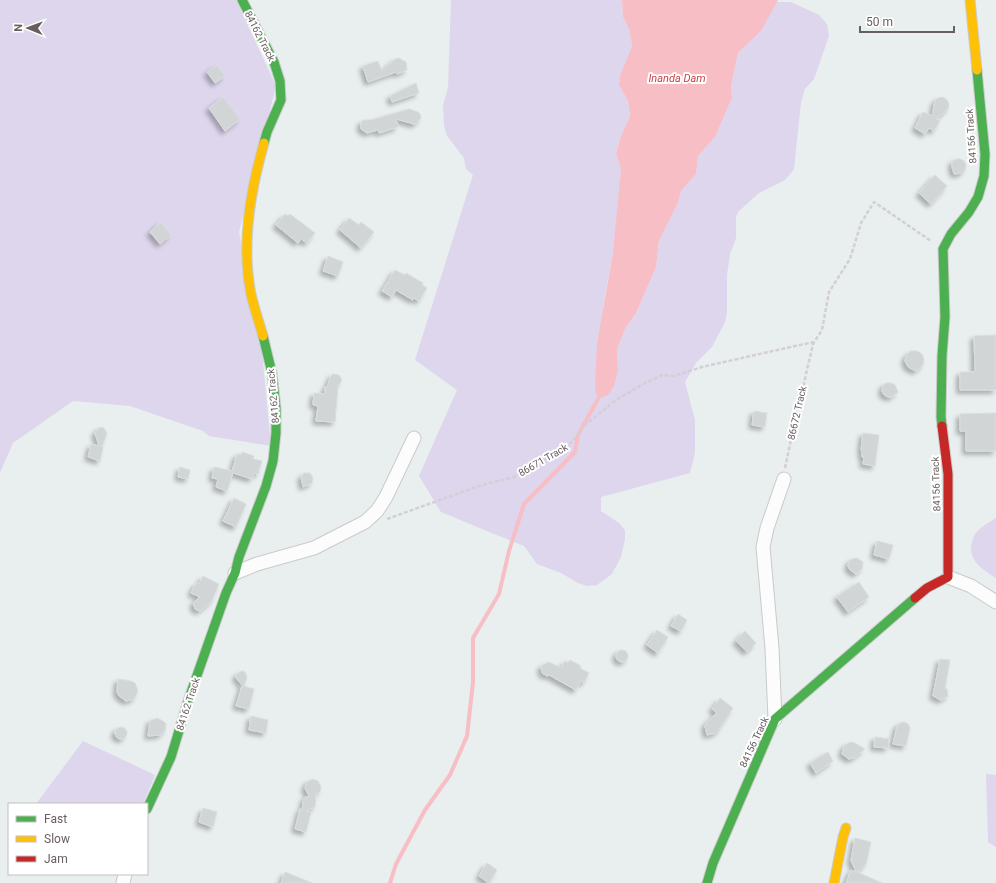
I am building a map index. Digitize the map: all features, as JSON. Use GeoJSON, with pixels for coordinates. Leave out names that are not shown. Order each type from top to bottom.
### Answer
{"type":"FeatureCollection","features":[{"type":"Feature","properties":{"kind":"street","name":"84162 Track"},"geometry":{"type":"LineString","coordinates":[[148,807],[171,758],[188,701],[266,486],[271,467],[276,433],[276,408],[272,373],[251,294],[246,246],[248,219],[256,171],[267,132],[281,100],[280,81],[274,62],[242,0]]}},
{"type":"Feature","properties":{"kind":"street","name":"84156 Track"},"geometry":{"type":"LineString","coordinates":[[708,883],[713,863],[775,719],[927,588],[948,577],[948,474],[941,417],[945,317],[943,249],[951,234],[969,212],[978,197],[984,176],[985,154],[970,0]]}},
{"type":"Feature","properties":{"kind":"street"},"geometry":{"type":"LineString","coordinates":[[235,573],[257,564],[314,548],[365,522],[377,511],[386,497],[414,438]]}},
{"type":"Feature","properties":{"kind":"street"},"geometry":{"type":"LineString","coordinates":[[775,719],[772,648],[763,547],[784,479]]}},
{"type":"Feature","properties":{"kind":"street"},"geometry":{"type":"LineString","coordinates":[[948,577],[971,586],[996,602]]}},
{"type":"Feature","properties":{"kind":"street"},"geometry":{"type":"LineString","coordinates":[[834,883],[846,828]]}},
{"type":"Feature","properties":{"kind":"path","name":"86672 Track"},"geometry":{"type":"LineString","coordinates":[[784,479],[792,435],[814,342],[822,330],[829,292],[850,259],[861,223],[874,202],[943,249]]}},
{"type":"Feature","properties":{"kind":"path","name":"86671 Track"},"geometry":{"type":"LineString","coordinates":[[386,519],[482,485],[514,477],[571,443],[584,426],[616,400],[646,382],[662,375],[674,376],[702,367],[814,342]]}},
{"type":"Feature","properties":{"kind":"shaded area"},"geometry":{"type":"Polygon","coordinates":[[[0,0],[236,0],[276,86],[239,232],[262,352],[271,446],[209,436],[203,431],[130,406],[73,401],[13,443],[0,473],[0,0]]]}},
{"type":"Feature","properties":{"kind":"shaded area"},"geometry":{"type":"Polygon","coordinates":[[[451,0],[622,0],[623,17],[629,29],[632,46],[620,75],[619,85],[628,101],[630,116],[621,136],[616,154],[621,169],[620,187],[613,252],[603,307],[618,370],[617,349],[626,327],[636,313],[656,267],[659,241],[678,203],[681,191],[696,174],[698,156],[715,137],[732,98],[731,86],[738,53],[761,31],[776,2],[791,2],[819,15],[827,24],[829,36],[814,79],[805,89],[801,102],[794,169],[785,180],[759,193],[739,211],[736,217],[736,238],[730,254],[727,275],[727,313],[725,322],[712,347],[696,363],[685,382],[695,420],[695,453],[690,473],[601,497],[601,511],[619,523],[625,530],[625,539],[621,557],[612,574],[597,585],[587,586],[578,583],[561,573],[537,564],[524,546],[441,512],[419,476],[457,390],[415,360],[473,175],[466,169],[464,158],[447,136],[444,126],[443,105],[448,88],[451,0]]]}},
{"type":"Feature","properties":{"kind":"shaded area"},"geometry":{"type":"Polygon","coordinates":[[[996,518],[996,578],[977,564],[971,548],[975,534],[996,518]]]}},
{"type":"Feature","properties":{"kind":"shaded area"},"geometry":{"type":"Polygon","coordinates":[[[83,741],[155,775],[143,803],[37,803],[83,741]]]}},
{"type":"Feature","properties":{"kind":"shaded area"},"geometry":{"type":"Polygon","coordinates":[[[986,774],[996,775],[996,847],[988,842],[986,774]]]}},
{"type":"Feature","properties":{"kind":"water","name":"Inanda Dam"},"geometry":{"type":"Polygon","coordinates":[[[622,0],[778,0],[761,31],[738,53],[731,86],[732,98],[715,137],[698,156],[696,174],[681,191],[678,203],[659,241],[656,267],[636,313],[626,327],[617,349],[618,370],[614,386],[608,395],[598,399],[595,388],[597,344],[613,252],[621,169],[616,154],[621,136],[630,116],[628,101],[619,85],[620,75],[632,46],[629,29],[623,17],[622,0]]]}},
{"type":"Feature","properties":{"kind":"building"},"geometry":{"type":"Polygon","coordinates":[[[399,58],[406,62],[407,70],[397,74],[396,72],[368,82],[363,66],[378,61],[382,71],[395,59],[399,58]]]}},
{"type":"Feature","properties":{"kind":"building"},"geometry":{"type":"Polygon","coordinates":[[[217,65],[225,76],[215,83],[207,72],[217,65]]]}},
{"type":"Feature","properties":{"kind":"building"},"geometry":{"type":"Polygon","coordinates":[[[416,83],[419,93],[392,102],[390,96],[416,83]]]}},
{"type":"Feature","properties":{"kind":"building"},"geometry":{"type":"Polygon","coordinates":[[[223,97],[240,119],[225,131],[209,108],[223,97]]]}},
{"type":"Feature","properties":{"kind":"building"},"geometry":{"type":"Polygon","coordinates":[[[943,97],[949,104],[948,109],[936,119],[940,121],[934,131],[929,128],[925,134],[915,128],[923,112],[932,116],[935,101],[938,98],[943,97]]]}},
{"type":"Feature","properties":{"kind":"building"},"geometry":{"type":"Polygon","coordinates":[[[409,109],[420,114],[421,118],[417,123],[414,124],[396,119],[398,127],[379,133],[378,130],[367,133],[361,129],[361,122],[364,120],[371,120],[409,109]]]}},
{"type":"Feature","properties":{"kind":"building"},"geometry":{"type":"Polygon","coordinates":[[[956,159],[964,161],[966,165],[965,170],[962,173],[954,174],[952,162],[956,159]]]}},
{"type":"Feature","properties":{"kind":"building"},"geometry":{"type":"Polygon","coordinates":[[[935,175],[947,186],[931,204],[919,193],[935,175]]]}},
{"type":"Feature","properties":{"kind":"building"},"geometry":{"type":"Polygon","coordinates":[[[285,214],[288,216],[290,214],[315,233],[307,243],[301,239],[298,243],[276,225],[285,214]]]}},
{"type":"Feature","properties":{"kind":"building"},"geometry":{"type":"Polygon","coordinates":[[[349,218],[359,225],[361,222],[374,232],[361,248],[340,230],[349,218]]]}},
{"type":"Feature","properties":{"kind":"building"},"geometry":{"type":"Polygon","coordinates":[[[161,222],[171,235],[160,244],[150,232],[161,222]]]}},
{"type":"Feature","properties":{"kind":"building"},"geometry":{"type":"Polygon","coordinates":[[[328,256],[343,262],[338,276],[323,271],[328,256]]]}},
{"type":"Feature","properties":{"kind":"building"},"geometry":{"type":"Polygon","coordinates":[[[395,270],[405,275],[406,273],[423,283],[422,285],[427,288],[419,301],[414,298],[413,300],[396,290],[392,297],[382,291],[395,270]]]}},
{"type":"Feature","properties":{"kind":"building"},"geometry":{"type":"Polygon","coordinates":[[[996,335],[996,390],[960,390],[960,372],[975,372],[974,336],[996,335]]]}},
{"type":"Feature","properties":{"kind":"building"},"geometry":{"type":"Polygon","coordinates":[[[911,351],[917,351],[922,354],[924,359],[923,365],[916,371],[908,367],[905,361],[906,356],[911,351]]]}},
{"type":"Feature","properties":{"kind":"building"},"geometry":{"type":"Polygon","coordinates":[[[333,374],[339,375],[342,380],[338,386],[335,422],[316,421],[318,406],[313,405],[314,393],[325,394],[325,387],[327,387],[333,374]]]}},
{"type":"Feature","properties":{"kind":"building"},"geometry":{"type":"Polygon","coordinates":[[[886,383],[895,385],[898,392],[892,397],[884,395],[882,391],[883,386],[886,383]]]}},
{"type":"Feature","properties":{"kind":"building"},"geometry":{"type":"Polygon","coordinates":[[[754,411],[767,413],[765,427],[752,425],[754,411]]]}},
{"type":"Feature","properties":{"kind":"building"},"geometry":{"type":"Polygon","coordinates":[[[996,413],[996,451],[966,451],[966,431],[960,431],[960,414],[996,413]]]}},
{"type":"Feature","properties":{"kind":"building"},"geometry":{"type":"Polygon","coordinates":[[[101,427],[104,428],[107,433],[102,447],[100,461],[88,457],[91,444],[99,446],[95,433],[101,427]]]}},
{"type":"Feature","properties":{"kind":"building"},"geometry":{"type":"Polygon","coordinates":[[[863,433],[879,435],[875,466],[863,464],[864,457],[862,457],[861,450],[863,433]]]}},
{"type":"Feature","properties":{"kind":"building"},"geometry":{"type":"Polygon","coordinates":[[[242,452],[254,456],[253,459],[262,461],[258,474],[254,473],[252,479],[233,473],[227,491],[216,487],[218,479],[212,478],[214,467],[232,471],[237,454],[241,455],[242,452]]]}},
{"type":"Feature","properties":{"kind":"building"},"geometry":{"type":"Polygon","coordinates":[[[180,467],[190,470],[188,479],[178,477],[180,467]]]}},
{"type":"Feature","properties":{"kind":"building"},"geometry":{"type":"Polygon","coordinates":[[[304,473],[310,473],[313,478],[312,483],[303,487],[301,477],[304,473]]]}},
{"type":"Feature","properties":{"kind":"building"},"geometry":{"type":"Polygon","coordinates":[[[234,498],[246,504],[236,527],[223,521],[234,498]]]}},
{"type":"Feature","properties":{"kind":"building"},"geometry":{"type":"Polygon","coordinates":[[[877,541],[893,545],[889,559],[874,555],[877,541]]]}},
{"type":"Feature","properties":{"kind":"building"},"geometry":{"type":"Polygon","coordinates":[[[857,558],[863,562],[862,569],[856,574],[850,570],[848,566],[852,559],[857,558]]]}},
{"type":"Feature","properties":{"kind":"building"},"geometry":{"type":"Polygon","coordinates":[[[203,576],[219,584],[212,601],[200,611],[195,609],[193,603],[200,597],[191,593],[196,583],[199,584],[203,576]]]}},
{"type":"Feature","properties":{"kind":"building"},"geometry":{"type":"Polygon","coordinates":[[[859,582],[869,597],[848,612],[837,597],[859,582]]]}},
{"type":"Feature","properties":{"kind":"building"},"geometry":{"type":"Polygon","coordinates":[[[678,614],[687,620],[681,631],[671,626],[678,614]]]}},
{"type":"Feature","properties":{"kind":"building"},"geometry":{"type":"Polygon","coordinates":[[[657,630],[668,637],[658,653],[647,645],[657,630]]]}},
{"type":"Feature","properties":{"kind":"building"},"geometry":{"type":"Polygon","coordinates":[[[745,631],[756,643],[747,652],[736,641],[745,631]]]}},
{"type":"Feature","properties":{"kind":"building"},"geometry":{"type":"Polygon","coordinates":[[[620,650],[624,650],[628,656],[624,662],[620,662],[616,658],[616,654],[620,650]]]}},
{"type":"Feature","properties":{"kind":"building"},"geometry":{"type":"Polygon","coordinates":[[[940,659],[950,660],[945,688],[947,689],[948,696],[941,700],[933,696],[940,659]]]}},
{"type":"Feature","properties":{"kind":"building"},"geometry":{"type":"Polygon","coordinates":[[[570,660],[581,666],[580,668],[589,673],[584,683],[581,681],[576,690],[549,675],[547,676],[542,673],[541,666],[549,662],[561,668],[565,661],[568,663],[570,660]]]}},
{"type":"Feature","properties":{"kind":"building"},"geometry":{"type":"Polygon","coordinates":[[[242,671],[245,672],[247,677],[244,686],[254,689],[249,709],[236,706],[243,686],[236,677],[237,674],[242,671]]]}},
{"type":"Feature","properties":{"kind":"building"},"geometry":{"type":"Polygon","coordinates":[[[118,679],[135,683],[138,691],[134,699],[126,701],[119,696],[117,692],[118,679]]]}},
{"type":"Feature","properties":{"kind":"building"},"geometry":{"type":"Polygon","coordinates":[[[720,698],[733,708],[719,730],[716,733],[707,735],[705,726],[707,722],[717,713],[712,709],[720,698]]]}},
{"type":"Feature","properties":{"kind":"building"},"geometry":{"type":"Polygon","coordinates":[[[251,716],[268,720],[266,733],[249,730],[251,716]]]}},
{"type":"Feature","properties":{"kind":"building"},"geometry":{"type":"Polygon","coordinates":[[[157,718],[166,724],[165,731],[160,735],[148,736],[150,721],[157,718]]]}},
{"type":"Feature","properties":{"kind":"building"},"geometry":{"type":"Polygon","coordinates":[[[904,722],[908,724],[910,728],[906,746],[893,744],[897,726],[904,722]]]}},
{"type":"Feature","properties":{"kind":"building"},"geometry":{"type":"Polygon","coordinates":[[[121,727],[125,729],[127,733],[125,737],[121,739],[117,737],[115,733],[117,729],[121,727]]]}},
{"type":"Feature","properties":{"kind":"building"},"geometry":{"type":"Polygon","coordinates":[[[875,737],[889,739],[888,748],[874,747],[875,737]]]}},
{"type":"Feature","properties":{"kind":"building"},"geometry":{"type":"Polygon","coordinates":[[[853,742],[865,749],[854,758],[849,759],[842,754],[844,746],[853,742]]]}},
{"type":"Feature","properties":{"kind":"building"},"geometry":{"type":"Polygon","coordinates":[[[828,752],[833,761],[816,773],[810,763],[828,752]]]}},
{"type":"Feature","properties":{"kind":"building"},"geometry":{"type":"Polygon","coordinates":[[[313,779],[318,781],[321,787],[320,792],[316,794],[315,807],[306,811],[311,812],[306,832],[295,829],[300,809],[302,810],[304,798],[309,796],[305,788],[307,782],[313,779]]]}},
{"type":"Feature","properties":{"kind":"building"},"geometry":{"type":"Polygon","coordinates":[[[203,808],[217,812],[213,827],[199,822],[203,808]]]}},
{"type":"Feature","properties":{"kind":"building"},"geometry":{"type":"Polygon","coordinates":[[[855,838],[871,842],[866,864],[857,872],[882,883],[846,883],[851,870],[856,872],[851,860],[855,838]]]}},
{"type":"Feature","properties":{"kind":"building"},"geometry":{"type":"Polygon","coordinates":[[[487,863],[497,870],[489,883],[479,876],[487,863]]]}},
{"type":"Feature","properties":{"kind":"building"},"geometry":{"type":"Polygon","coordinates":[[[285,872],[312,883],[281,883],[285,872]]]}},
{"type":"Feature","properties":{"kind":"waterway"},"geometry":{"type":"LineString","coordinates":[[390,883],[396,864],[425,810],[450,775],[467,736],[473,682],[473,638],[499,594],[509,551],[524,504],[575,452],[578,435],[598,399]]}},
{"type":"Feature","properties":{"kind":"traffic: fast"},"geometry":{"type":"LineString","coordinates":[[242,0],[274,62],[280,81],[281,100],[267,132],[264,143]]}},
{"type":"Feature","properties":{"kind":"traffic: fast"},"geometry":{"type":"LineString","coordinates":[[942,426],[942,356],[945,317],[943,249],[951,234],[969,212],[978,197],[984,176],[985,154],[977,70]]}},
{"type":"Feature","properties":{"kind":"traffic: fast"},"geometry":{"type":"LineString","coordinates":[[148,807],[171,757],[188,701],[266,486],[273,461],[276,433],[276,408],[272,373],[263,336]]}},
{"type":"Feature","properties":{"kind":"traffic: fast"},"geometry":{"type":"LineString","coordinates":[[707,883],[713,863],[775,719],[915,598]]}},
{"type":"Feature","properties":{"kind":"traffic: slow"},"geometry":{"type":"LineString","coordinates":[[970,0],[977,70]]}},
{"type":"Feature","properties":{"kind":"traffic: slow"},"geometry":{"type":"LineString","coordinates":[[263,336],[251,294],[248,275],[247,237],[251,199],[264,143]]}},
{"type":"Feature","properties":{"kind":"traffic: slow"},"geometry":{"type":"LineString","coordinates":[[834,883],[846,828]]}},
{"type":"Feature","properties":{"kind":"traffic: jam"},"geometry":{"type":"LineString","coordinates":[[915,598],[927,588],[948,577],[948,474],[942,426]]}}]}
